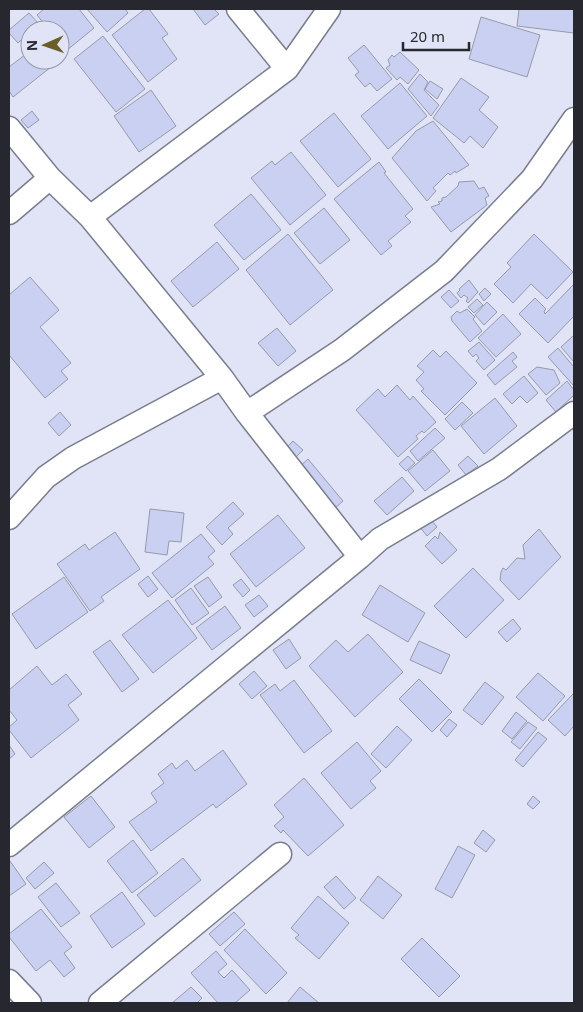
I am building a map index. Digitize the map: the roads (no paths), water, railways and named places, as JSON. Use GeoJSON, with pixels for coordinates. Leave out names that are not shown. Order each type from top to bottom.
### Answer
{"type":"FeatureCollection","features":[{"type":"Feature","properties":{"kind":"street"},"geometry":{"type":"LineString","coordinates":[[238,9],[287,69]]}},
{"type":"Feature","properties":{"kind":"street"},"geometry":{"type":"LineString","coordinates":[[90,217],[287,69],[329,9]]}},
{"type":"Feature","properties":{"kind":"street"},"geometry":{"type":"LineString","coordinates":[[247,413],[342,350],[444,271],[532,180],[574,119]]}},
{"type":"Feature","properties":{"kind":"street"},"geometry":{"type":"LineString","coordinates":[[9,128],[50,178],[90,217],[222,378],[247,413],[360,557]]}},
{"type":"Feature","properties":{"kind":"street"},"geometry":{"type":"LineString","coordinates":[[9,212],[50,178]]}},
{"type":"Feature","properties":{"kind":"street"},"geometry":{"type":"LineString","coordinates":[[9,518],[46,477],[73,458],[222,378]]}},
{"type":"Feature","properties":{"kind":"street"},"geometry":{"type":"LineString","coordinates":[[9,845],[380,539],[499,469],[574,413]]}},
{"type":"Feature","properties":{"kind":"street"},"geometry":{"type":"LineString","coordinates":[[100,1003],[280,854]]}},
{"type":"Feature","properties":{"kind":"street"},"geometry":{"type":"LineString","coordinates":[[9,982],[30,1003]]}}]}
